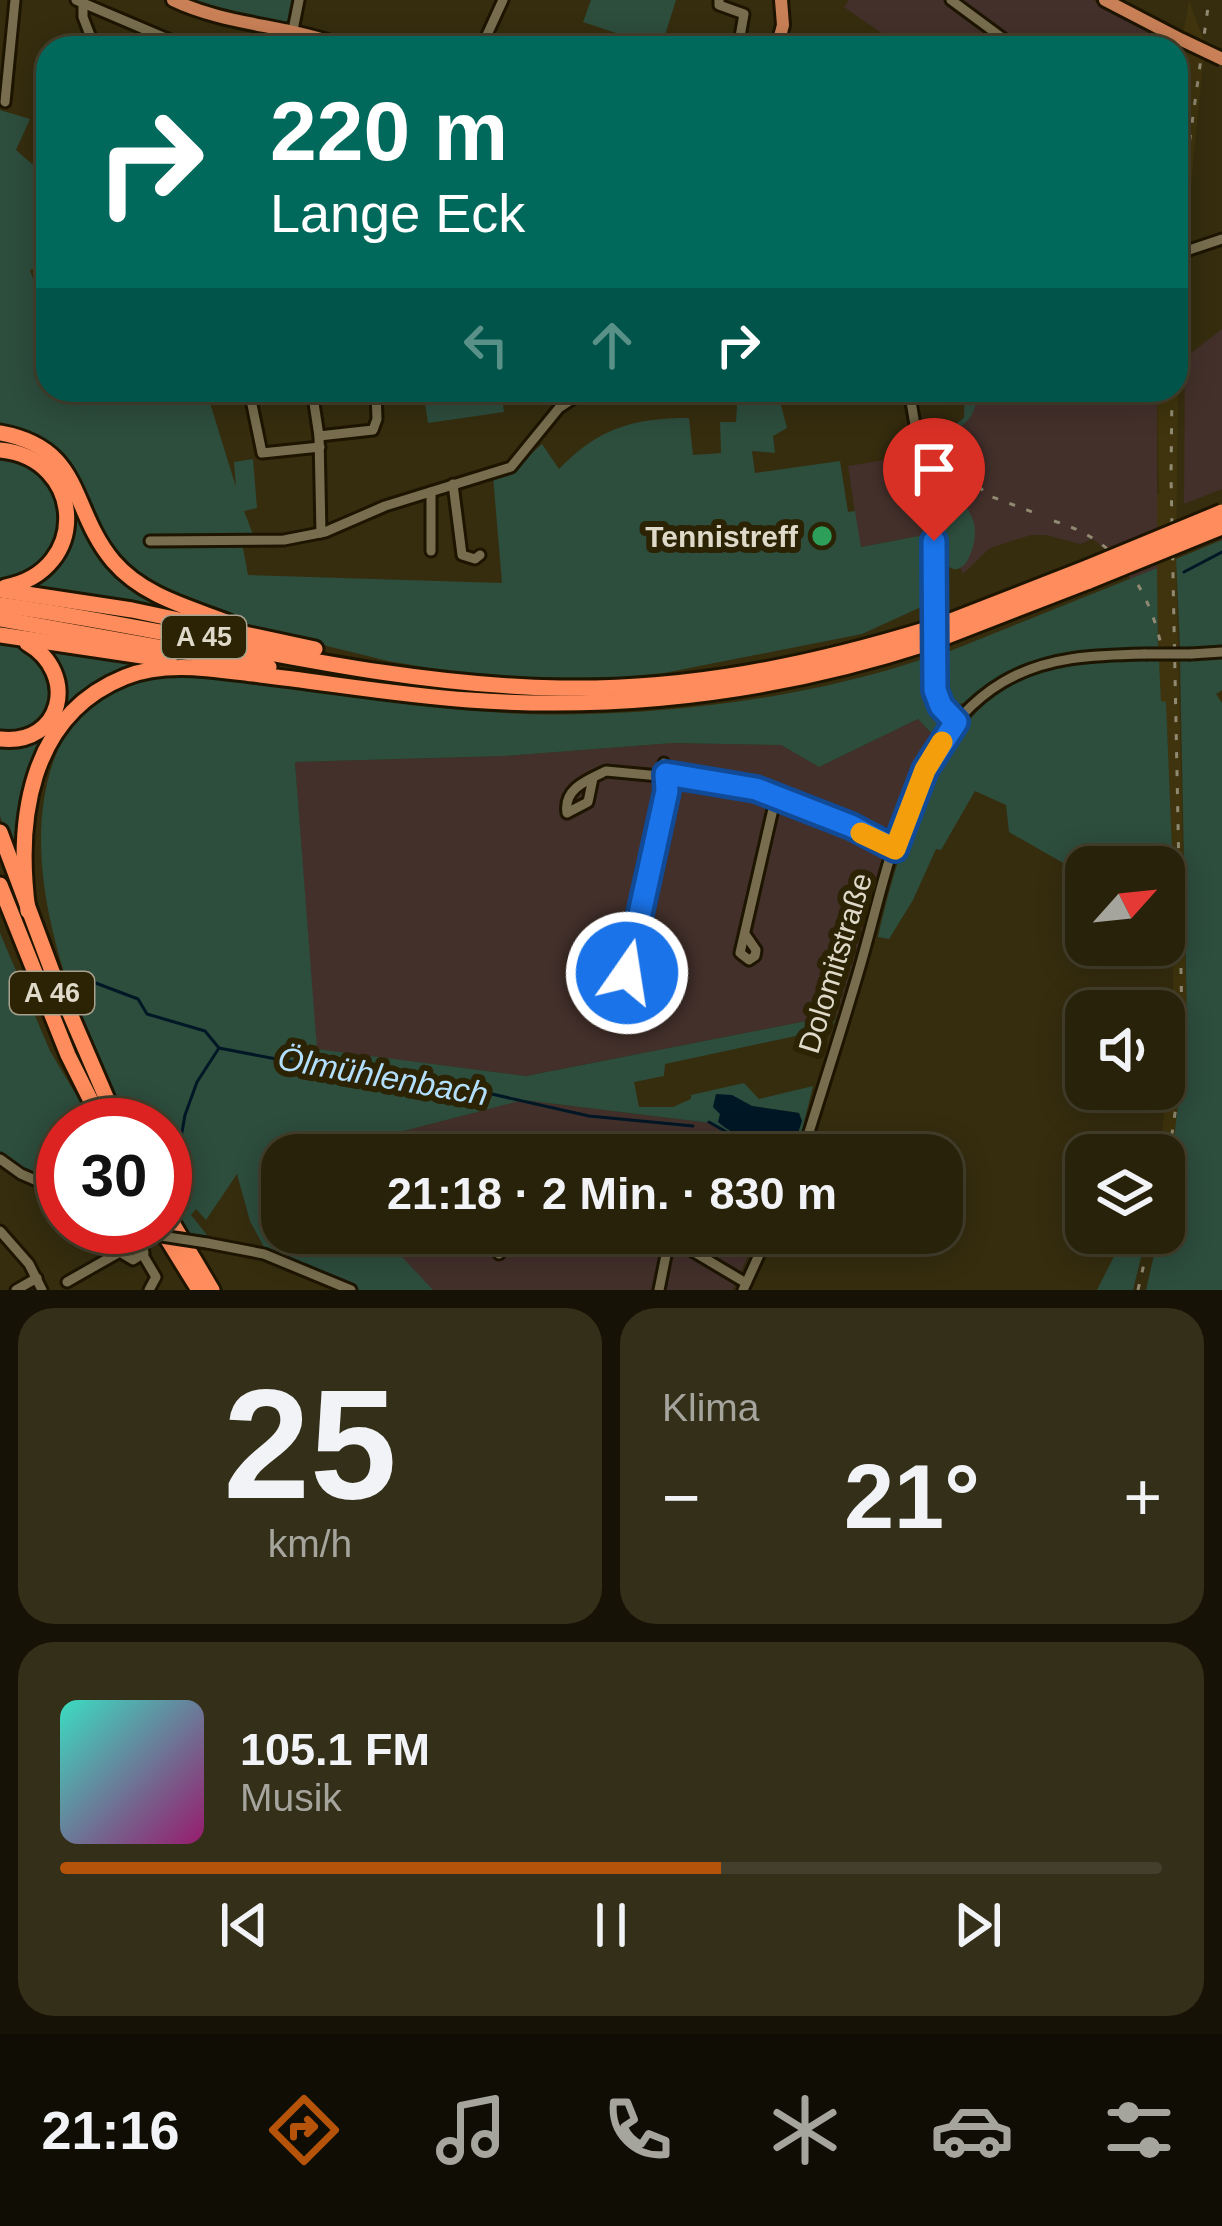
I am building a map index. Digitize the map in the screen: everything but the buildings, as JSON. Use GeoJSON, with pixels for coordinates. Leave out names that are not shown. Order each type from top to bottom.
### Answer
{"type":"FeatureCollection","features":[{"type":"Feature","properties":{"kind":"highway"},"geometry":{"type":"LineString","coordinates":[[0,433],[34,442],[56,459],[73,479],[96,537],[114,562],[140,584],[173,602],[271,639]]}},
{"type":"Feature","properties":{"kind":"highway"},"geometry":{"type":"LineString","coordinates":[[0,450],[30,458],[48,472],[60,488],[67,519],[60,550],[43,572],[0,589]]}},
{"type":"Feature","properties":{"kind":"highway","name":"A 45"},"geometry":{"type":"LineString","coordinates":[[1089,574],[1222,512]]}},
{"type":"Feature","properties":{"kind":"highway","name":"A 45"},"geometry":{"type":"LineString","coordinates":[[0,619],[198,652],[354,685],[467,700],[573,703],[675,697],[819,674],[1222,527]]}},
{"type":"Feature","properties":{"kind":"highway"},"geometry":{"type":"LineString","coordinates":[[0,589],[271,639],[407,674]]}},
{"type":"Feature","properties":{"kind":"highway","name":"A 45"},"geometry":{"type":"LineString","coordinates":[[0,604],[435,679],[558,688],[659,685],[792,666],[935,634]]}},
{"type":"Feature","properties":{"kind":"highway"},"geometry":{"type":"LineString","coordinates":[[7,635],[216,670],[354,685]]}},
{"type":"Feature","properties":{"kind":"highway"},"geometry":{"type":"LineString","coordinates":[[0,739],[18,740],[40,730],[53,714],[59,693],[47,658],[7,635]]}},
{"type":"Feature","properties":{"kind":"highway"},"geometry":{"type":"LineString","coordinates":[[28,910],[22,857],[26,801],[40,761],[64,724],[103,688],[142,670],[216,670]]}},
{"type":"Feature","properties":{"kind":"highway"},"geometry":{"type":"LineString","coordinates":[[0,832],[106,1098]]}},
{"type":"Feature","properties":{"kind":"highway","name":"A 46"},"geometry":{"type":"LineString","coordinates":[[0,856],[55,1000],[104,1098]]}},
{"type":"Feature","properties":{"kind":"highway","name":"A 46"},"geometry":{"type":"LineString","coordinates":[[0,885],[68,1055],[90,1098]]}},
{"type":"Feature","properties":{"kind":"highway"},"geometry":{"type":"LineString","coordinates":[[0,904],[32,986],[68,1055]]}},
{"type":"Feature","properties":{"kind":"highway"},"geometry":{"type":"LineString","coordinates":[[177,1254],[199,1290]]}},
{"type":"Feature","properties":{"kind":"highway"},"geometry":{"type":"LineString","coordinates":[[191,1254],[212,1290]]}},
{"type":"Feature","properties":{"kind":"main road"},"geometry":{"type":"LineString","coordinates":[[173,0],[196,11],[311,36]]}},
{"type":"Feature","properties":{"kind":"main road"},"geometry":{"type":"LineString","coordinates":[[780,36],[781,0]]}},
{"type":"Feature","properties":{"kind":"main road"},"geometry":{"type":"LineString","coordinates":[[1106,0],[1174,36]]}},
{"type":"Feature","properties":{"kind":"main road"},"geometry":{"type":"LineString","coordinates":[[1188,43],[1222,59]]}},
{"type":"Feature","properties":{"kind":"street"},"geometry":{"type":"LineString","coordinates":[[5,102],[15,0]]}},
{"type":"Feature","properties":{"kind":"street"},"geometry":{"type":"LineString","coordinates":[[287,36],[298,0]]}},
{"type":"Feature","properties":{"kind":"street"},"geometry":{"type":"LineString","coordinates":[[486,36],[503,0]]}},
{"type":"Feature","properties":{"kind":"street"},"geometry":{"type":"LineString","coordinates":[[719,0],[719,5],[744,14],[740,36]]}},
{"type":"Feature","properties":{"kind":"street"},"geometry":{"type":"LineString","coordinates":[[951,0],[991,36]]}},
{"type":"Feature","properties":{"kind":"street"},"geometry":{"type":"LineString","coordinates":[[90,36],[80,1],[163,35]]}},
{"type":"Feature","properties":{"kind":"street"},"geometry":{"type":"LineString","coordinates":[[1188,250],[1222,239]]}},
{"type":"Feature","properties":{"kind":"street"},"geometry":{"type":"LineString","coordinates":[[250,402],[256,455],[373,430],[376,402]]}},
{"type":"Feature","properties":{"kind":"street"},"geometry":{"type":"LineString","coordinates":[[314,402],[320,441],[321,533]]}},
{"type":"Feature","properties":{"kind":"street"},"geometry":{"type":"LineString","coordinates":[[150,541],[284,539],[321,533],[367,512],[511,467],[568,402]]}},
{"type":"Feature","properties":{"kind":"street"},"geometry":{"type":"LineString","coordinates":[[912,402],[934,541],[935,690],[941,706],[956,722]]}},
{"type":"Feature","properties":{"kind":"street"},"geometry":{"type":"LineString","coordinates":[[453,484],[462,555],[475,559],[480,555]]}},
{"type":"Feature","properties":{"kind":"street"},"geometry":{"type":"LineString","coordinates":[[431,492],[431,551]]}},
{"type":"Feature","properties":{"kind":"street","name":"Dolomitstraße"},"geometry":{"type":"LineString","coordinates":[[808,1134],[896,844],[925,770],[956,722],[996,686],[1032,668],[1083,657],[1222,652]]}},
{"type":"Feature","properties":{"kind":"street"},"geometry":{"type":"LineString","coordinates":[[593,778],[606,771],[665,768],[734,783],[896,844]]}},
{"type":"Feature","properties":{"kind":"street"},"geometry":{"type":"LineString","coordinates":[[627,973],[667,791],[665,768]]}},
{"type":"Feature","properties":{"kind":"street"},"geometry":{"type":"LineString","coordinates":[[745,934],[776,796]]}},
{"type":"Feature","properties":{"kind":"street"},"geometry":{"type":"LineString","coordinates":[[0,1160],[36,1180]]}},
{"type":"Feature","properties":{"kind":"street"},"geometry":{"type":"LineString","coordinates":[[0,1231],[40,1284],[16,1290]]}},
{"type":"Feature","properties":{"kind":"street"},"geometry":{"type":"LineString","coordinates":[[192,1242],[264,1254],[351,1290]]}},
{"type":"Feature","properties":{"kind":"street"},"geometry":{"type":"LineString","coordinates":[[67,1282],[115,1254]]}},
{"type":"Feature","properties":{"kind":"street"},"geometry":{"type":"LineString","coordinates":[[122,1254],[133,1260],[143,1255],[156,1277],[149,1290]]}},
{"type":"Feature","properties":{"kind":"street"},"geometry":{"type":"LineString","coordinates":[[659,1290],[667,1254]]}},
{"type":"Feature","properties":{"kind":"street"},"geometry":{"type":"LineString","coordinates":[[693,1254],[745,1286],[759,1254]]}},
{"type":"Feature","properties":{"kind":"shaded area"},"geometry":{"type":"Polygon","coordinates":[[[849,0],[1093,0],[1156,36],[886,36],[844,7],[849,0]]]}},
{"type":"Feature","properties":{"kind":"shaded area"},"geometry":{"type":"Polygon","coordinates":[[[1189,0],[1205,44],[1188,215],[1188,36],[1183,36],[1189,0]]]}},
{"type":"Feature","properties":{"kind":"shaded area"},"geometry":{"type":"Polygon","coordinates":[[[1222,329],[1222,489],[1184,504],[1185,402],[1188,356],[1222,329]]]}},
{"type":"Feature","properties":{"kind":"shaded area"},"geometry":{"type":"Polygon","coordinates":[[[965,402],[1157,402],[1157,582],[1134,583],[1093,539],[1080,544],[1046,535],[990,548],[963,574],[960,567],[946,565],[940,557],[924,442],[936,439],[964,418],[965,402]]]}},
{"type":"Feature","properties":{"kind":"shaded area"},"geometry":{"type":"Polygon","coordinates":[[[1157,402],[1178,402],[1176,559],[1183,846],[1172,846],[1166,703],[1161,702],[1158,648],[1154,495],[1159,494],[1157,402]]]}},
{"type":"Feature","properties":{"kind":"shaded area"},"geometry":{"type":"Polygon","coordinates":[[[916,455],[929,534],[860,547],[848,466],[916,455]]]}},
{"type":"Feature","properties":{"kind":"shaded area"},"geometry":{"type":"Polygon","coordinates":[[[918,719],[934,736],[902,803],[837,1015],[525,1076],[316,1049],[295,762],[504,756],[673,743],[781,745],[819,767],[918,719]]]}},
{"type":"Feature","properties":{"kind":"shaded area"},"geometry":{"type":"Polygon","coordinates":[[[1185,936],[1187,1020],[1185,1048],[1185,990],[1173,990],[1173,966],[1185,966],[1185,936]]]}},
{"type":"Feature","properties":{"kind":"shaded area"},"geometry":{"type":"Polygon","coordinates":[[[522,1100],[710,1123],[728,1134],[396,1134],[522,1100]]]}},
{"type":"Feature","properties":{"kind":"shaded area"},"geometry":{"type":"Polygon","coordinates":[[[1164,1110],[1180,1110],[1176,1134],[1162,1134],[1164,1110]]]}},
{"type":"Feature","properties":{"kind":"shaded area"},"geometry":{"type":"Polygon","coordinates":[[[399,1254],[749,1254],[733,1290],[432,1290],[399,1254]]]}},
{"type":"Feature","properties":{"kind":"green space"},"geometry":{"type":"Polygon","coordinates":[[[173,0],[299,0],[293,30],[173,0]]]}},
{"type":"Feature","properties":{"kind":"green space"},"geometry":{"type":"Polygon","coordinates":[[[591,0],[676,0],[665,36],[625,36],[583,22],[591,0]]]}},
{"type":"Feature","properties":{"kind":"green space"},"geometry":{"type":"Polygon","coordinates":[[[0,110],[30,119],[16,150],[36,168],[36,268],[30,270],[36,289],[36,402],[210,402],[236,487],[234,462],[253,459],[257,508],[244,511],[254,537],[241,537],[248,575],[502,583],[493,476],[518,466],[542,444],[559,469],[588,444],[618,428],[689,418],[693,455],[721,453],[720,422],[736,422],[737,402],[780,402],[787,428],[773,436],[775,453],[752,451],[755,473],[840,461],[848,512],[855,511],[861,547],[929,534],[930,603],[862,634],[664,673],[527,677],[388,661],[205,611],[133,575],[105,543],[76,479],[0,429],[0,110]]]}},
{"type":"Feature","properties":{"kind":"green space"},"geometry":{"type":"Polygon","coordinates":[[[425,402],[503,402],[504,412],[428,423],[425,402]]]}},
{"type":"Feature","properties":{"kind":"green space"},"geometry":{"type":"Polygon","coordinates":[[[965,402],[975,402],[971,416],[945,439],[938,458],[943,476],[974,523],[971,552],[962,567],[955,569],[940,557],[924,442],[936,439],[964,418],[965,402]]]}},
{"type":"Feature","properties":{"kind":"green space"},"geometry":{"type":"Polygon","coordinates":[[[0,438],[25,446],[56,468],[89,535],[108,560],[223,624],[21,589],[59,560],[63,487],[0,446],[0,438]]]}},
{"type":"Feature","properties":{"kind":"green space"},"geometry":{"type":"Polygon","coordinates":[[[0,458],[38,468],[58,498],[61,529],[49,556],[37,569],[0,582],[0,458]]]}},
{"type":"Feature","properties":{"kind":"green space"},"geometry":{"type":"Polygon","coordinates":[[[1222,540],[1222,649],[1180,647],[1176,559],[1222,540]]]}},
{"type":"Feature","properties":{"kind":"green space"},"geometry":{"type":"Polygon","coordinates":[[[1157,568],[1158,648],[1055,657],[1012,673],[964,703],[957,704],[944,694],[940,655],[1157,568]]]}},
{"type":"Feature","properties":{"kind":"green space"},"geometry":{"type":"Polygon","coordinates":[[[0,642],[26,650],[42,664],[50,680],[46,713],[19,732],[0,731],[0,642]]]}},
{"type":"Feature","properties":{"kind":"green space"},"geometry":{"type":"Polygon","coordinates":[[[38,645],[156,664],[109,679],[29,774],[19,811],[18,873],[0,816],[0,745],[13,746],[62,702],[38,645]]]}},
{"type":"Feature","properties":{"kind":"green space"},"geometry":{"type":"Polygon","coordinates":[[[926,658],[929,697],[939,718],[934,736],[918,719],[819,767],[781,745],[673,743],[504,756],[295,762],[317,1049],[526,1076],[837,1015],[830,1033],[819,1031],[665,1064],[664,1076],[634,1082],[639,1107],[673,1107],[691,1095],[744,1083],[759,1099],[813,1086],[801,1134],[795,1134],[799,1113],[752,1106],[735,1098],[718,1110],[720,1114],[763,1134],[728,1134],[710,1123],[523,1100],[396,1134],[261,1134],[261,1242],[237,1174],[206,1220],[196,1209],[192,1214],[192,1098],[114,1098],[66,979],[52,926],[43,873],[42,821],[50,772],[70,726],[83,712],[128,683],[180,671],[505,713],[663,710],[826,686],[926,658]]]}},
{"type":"Feature","properties":{"kind":"green space"},"geometry":{"type":"Polygon","coordinates":[[[1222,659],[1222,690],[1216,694],[1222,703],[1222,1290],[1146,1290],[1154,1254],[1185,1254],[1185,1134],[1175,1134],[1177,1110],[1185,1110],[1187,1020],[1180,660],[1222,659]]]}},
{"type":"Feature","properties":{"kind":"green space"},"geometry":{"type":"Polygon","coordinates":[[[1159,660],[1161,701],[1166,702],[1172,846],[1065,846],[1065,864],[1009,832],[1006,805],[975,791],[941,850],[936,849],[889,939],[878,937],[916,811],[960,731],[990,700],[1025,676],[1066,663],[1159,660]]]}},
{"type":"Feature","properties":{"kind":"green space"},"geometry":{"type":"Polygon","coordinates":[[[0,933],[50,1051],[78,1098],[36,1098],[36,1174],[0,1152],[0,933]]]}},
{"type":"Feature","properties":{"kind":"green space"},"geometry":{"type":"Polygon","coordinates":[[[192,1216],[208,1236],[192,1234],[192,1216]]]}},
{"type":"Feature","properties":{"kind":"green space"},"geometry":{"type":"Polygon","coordinates":[[[273,1254],[399,1254],[433,1290],[357,1290],[273,1254]]]}},
{"type":"Feature","properties":{"kind":"green space"},"geometry":{"type":"Polygon","coordinates":[[[1115,1254],[1142,1254],[1133,1290],[1097,1290],[1115,1254]]]}},
{"type":"Feature","properties":{"kind":"water"},"geometry":{"type":"Polygon","coordinates":[[[716,1094],[732,1095],[752,1106],[799,1113],[802,1121],[798,1134],[735,1134],[718,1122],[720,1114],[713,1107],[716,1094]]]}},
{"type":"Feature","properties":{"kind":"waterway","name":"Ölmühlenbach"},"geometry":{"type":"LineString","coordinates":[[1184,572],[1222,552]]}},
{"type":"Feature","properties":{"kind":"waterway","name":"Ölmühlenbach"},"geometry":{"type":"LineString","coordinates":[[93,982],[138,999],[147,1014],[205,1031],[219,1048],[443,1083],[589,1116],[693,1126]]}},
{"type":"Feature","properties":{"kind":"waterway"},"geometry":{"type":"LineString","coordinates":[[191,1098],[219,1048]]}},
{"type":"Feature","properties":{"kind":"waterway","name":"Ölmühlenbach"},"geometry":{"type":"LineString","coordinates":[[709,1122],[730,1134]]}},
{"type":"Feature","properties":{"kind":"railway"},"geometry":{"type":"LineString","coordinates":[[1188,152],[1209,0]]}},
{"type":"Feature","properties":{"kind":"railway"},"geometry":{"type":"LineString","coordinates":[[1172,402],[1182,1021],[1172,1134]]}},
{"type":"Feature","properties":{"kind":"railway"},"geometry":{"type":"LineString","coordinates":[[954,460],[987,495],[1035,513]]}},
{"type":"Feature","properties":{"kind":"railway"},"geometry":{"type":"LineString","coordinates":[[1054,521],[1095,540],[1126,567],[1147,603],[1161,645]]}},
{"type":"Feature","properties":{"kind":"railway"},"geometry":{"type":"LineString","coordinates":[[1138,1290],[1146,1254]]}},
{"type":"Feature","properties":{"kind":"slow traffic"},"geometry":{"type":"LineString","coordinates":[[861,833],[895,849],[925,770],[942,742]]}},
{"type":"Feature","properties":{"kind":"place","name":"Tennistreff"},"geometry":{"type":"Point","coordinates":[822,536]}},
{"type":"Feature","properties":{"kind":"route"},"geometry":{"type":"LineString","coordinates":[[627,973],[667,791],[666,774],[756,789],[851,826],[895,849],[925,770],[956,722],[941,706],[935,690],[934,541]]}}]}
